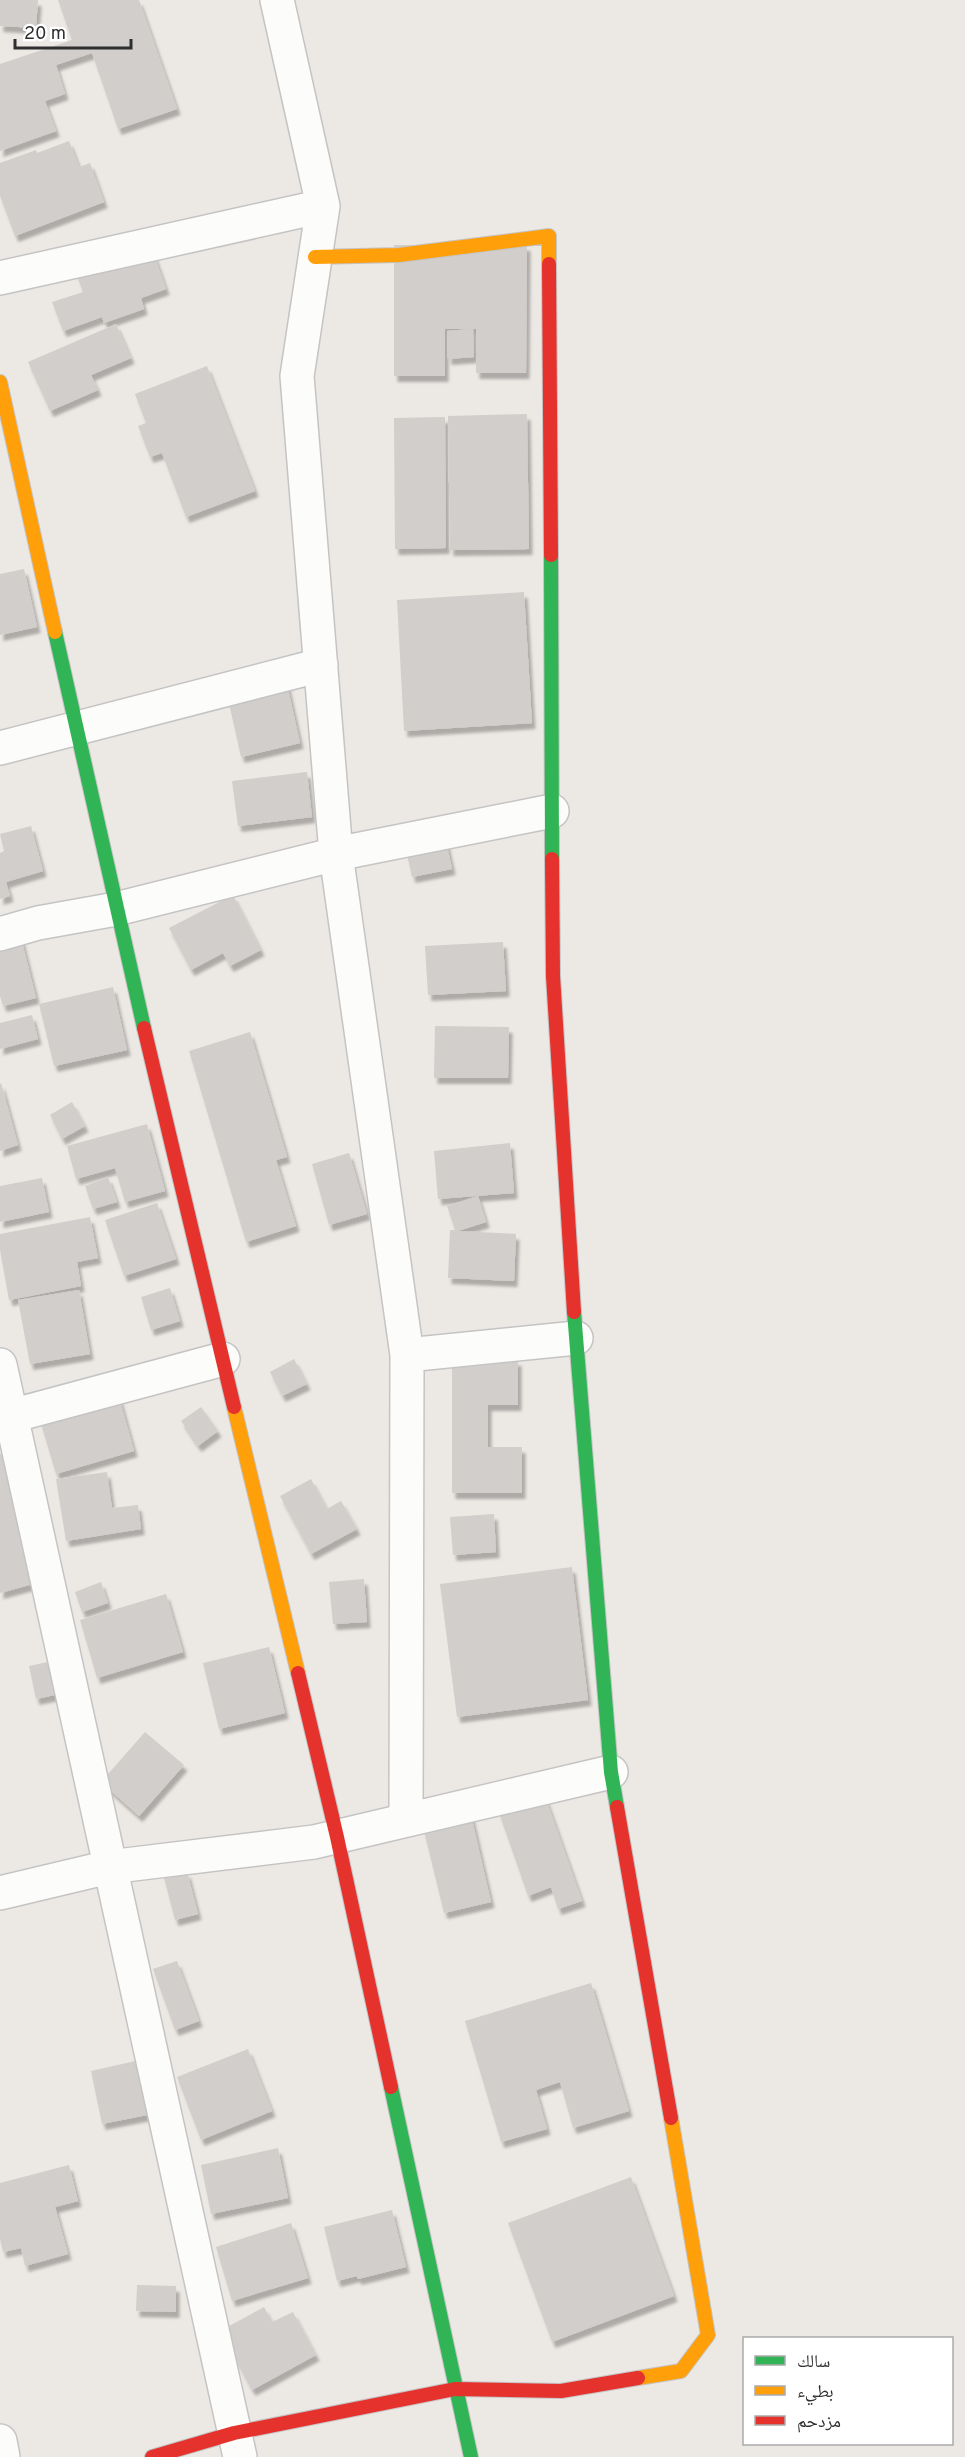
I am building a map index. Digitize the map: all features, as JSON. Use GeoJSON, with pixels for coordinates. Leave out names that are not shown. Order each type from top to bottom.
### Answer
{"type":"FeatureCollection","features":[{"type":"Feature","properties":{"kind":"street"},"geometry":{"type":"LineString","coordinates":[[277,0],[323,207],[297,376],[336,854],[407,1355],[406,1820]]}},
{"type":"Feature","properties":{"kind":"street"},"geometry":{"type":"LineString","coordinates":[[0,278],[323,207]]}},
{"type":"Feature","properties":{"kind":"street"},"geometry":{"type":"LineString","coordinates":[[152,2457],[237,2445],[455,2389],[561,2391],[681,2371],[708,2335],[611,1772],[576,1338],[553,976],[549,236],[399,255],[315,257]]}},
{"type":"Feature","properties":{"kind":"street"},"geometry":{"type":"LineString","coordinates":[[0,382],[116,909],[337,1837],[471,2457]]}},
{"type":"Feature","properties":{"kind":"street"},"geometry":{"type":"LineString","coordinates":[[0,748],[321,665]]}},
{"type":"Feature","properties":{"kind":"street"},"geometry":{"type":"LineString","coordinates":[[0,934],[38,923],[116,909],[336,854],[552,811]]}},
{"type":"Feature","properties":{"kind":"street"},"geometry":{"type":"LineString","coordinates":[[407,1355],[576,1338]]}},
{"type":"Feature","properties":{"kind":"street"},"geometry":{"type":"LineString","coordinates":[[6,1418],[223,1359]]}},
{"type":"Feature","properties":{"kind":"street"},"geometry":{"type":"LineString","coordinates":[[0,1365],[6,1418],[109,1867],[237,2445]]}},
{"type":"Feature","properties":{"kind":"street"},"geometry":{"type":"LineString","coordinates":[[0,1893],[109,1867],[314,1842],[611,1772]]}},
{"type":"Feature","properties":{"kind":"street"},"geometry":{"type":"LineString","coordinates":[[0,2441],[3,2457]]}},
{"type":"Feature","properties":{"kind":"building"},"geometry":{"type":"Polygon","coordinates":[[[0,0],[38,0],[36,28],[0,26],[0,0]]]}},
{"type":"Feature","properties":{"kind":"building"},"geometry":{"type":"Polygon","coordinates":[[[58,0],[139,0],[177,109],[118,129],[92,53],[56,65],[65,94],[45,101],[56,131],[0,151],[0,64],[72,40],[58,0]]]}},
{"type":"Feature","properties":{"kind":"building"},"geometry":{"type":"Polygon","coordinates":[[[69,141],[79,167],[90,163],[104,202],[15,236],[0,196],[0,163],[69,141]]]}},
{"type":"Feature","properties":{"kind":"building"},"geometry":{"type":"Polygon","coordinates":[[[147,235],[166,289],[141,298],[144,309],[104,323],[102,317],[63,331],[52,302],[83,292],[72,262],[147,235]]]}},
{"type":"Feature","properties":{"kind":"building"},"geometry":{"type":"Polygon","coordinates":[[[394,245],[527,245],[526,373],[476,373],[476,329],[473,329],[474,357],[448,359],[447,331],[471,329],[445,329],[445,376],[394,376],[394,245]]]}},
{"type":"Feature","properties":{"kind":"building"},"geometry":{"type":"Polygon","coordinates":[[[116,324],[131,358],[91,375],[98,390],[50,411],[28,362],[116,324]]]}},
{"type":"Feature","properties":{"kind":"building"},"geometry":{"type":"Polygon","coordinates":[[[207,366],[255,491],[186,517],[162,453],[150,457],[138,426],[146,423],[135,394],[207,366]]]}},
{"type":"Feature","properties":{"kind":"building"},"geometry":{"type":"Polygon","coordinates":[[[527,414],[529,549],[450,550],[448,416],[527,414]]]}},
{"type":"Feature","properties":{"kind":"building"},"geometry":{"type":"Polygon","coordinates":[[[445,417],[446,548],[395,549],[394,418],[445,417]]]}},
{"type":"Feature","properties":{"kind":"building"},"geometry":{"type":"Polygon","coordinates":[[[24,569],[37,627],[0,635],[0,574],[24,569]]]}},
{"type":"Feature","properties":{"kind":"building"},"geometry":{"type":"Polygon","coordinates":[[[524,592],[532,723],[404,731],[397,600],[524,592]]]}},
{"type":"Feature","properties":{"kind":"building"},"geometry":{"type":"Polygon","coordinates":[[[286,680],[300,743],[241,757],[227,694],[286,680]]]}},
{"type":"Feature","properties":{"kind":"building"},"geometry":{"type":"Polygon","coordinates":[[[307,772],[312,817],[238,826],[232,781],[307,772]]]}},
{"type":"Feature","properties":{"kind":"building"},"geometry":{"type":"Polygon","coordinates":[[[31,826],[43,871],[6,882],[10,896],[0,899],[0,853],[4,851],[0,834],[31,826]]]}},
{"type":"Feature","properties":{"kind":"building"},"geometry":{"type":"Polygon","coordinates":[[[445,837],[452,869],[412,877],[405,845],[445,837]]]}},
{"type":"Feature","properties":{"kind":"building"},"geometry":{"type":"Polygon","coordinates":[[[233,895],[261,950],[230,966],[223,953],[191,970],[169,928],[233,895]]]}},
{"type":"Feature","properties":{"kind":"building"},"geometry":{"type":"Polygon","coordinates":[[[20,934],[36,998],[3,1006],[0,996],[0,939],[20,934]]]}},
{"type":"Feature","properties":{"kind":"building"},"geometry":{"type":"Polygon","coordinates":[[[503,942],[506,991],[428,995],[425,946],[503,942]]]}},
{"type":"Feature","properties":{"kind":"building"},"geometry":{"type":"Polygon","coordinates":[[[113,987],[127,1050],[54,1066],[39,1004],[113,987]]]}},
{"type":"Feature","properties":{"kind":"building"},"geometry":{"type":"Polygon","coordinates":[[[32,1015],[38,1039],[0,1049],[0,1023],[32,1015]]]}},
{"type":"Feature","properties":{"kind":"building"},"geometry":{"type":"Polygon","coordinates":[[[435,1026],[509,1027],[508,1078],[434,1078],[435,1026]]]}},
{"type":"Feature","properties":{"kind":"building"},"geometry":{"type":"Polygon","coordinates":[[[250,1032],[287,1157],[276,1160],[296,1226],[246,1242],[189,1051],[250,1032]]]}},
{"type":"Feature","properties":{"kind":"building"},"geometry":{"type":"Polygon","coordinates":[[[0,1084],[18,1145],[0,1151],[0,1084]]]}},
{"type":"Feature","properties":{"kind":"building"},"geometry":{"type":"Polygon","coordinates":[[[72,1102],[85,1126],[62,1139],[50,1115],[72,1102]]]}},
{"type":"Feature","properties":{"kind":"building"},"geometry":{"type":"Polygon","coordinates":[[[147,1124],[165,1191],[125,1202],[115,1168],[76,1179],[67,1146],[147,1124]]]}},
{"type":"Feature","properties":{"kind":"building"},"geometry":{"type":"Polygon","coordinates":[[[510,1143],[514,1193],[438,1199],[434,1151],[510,1143]]]}},
{"type":"Feature","properties":{"kind":"building"},"geometry":{"type":"Polygon","coordinates":[[[349,1153],[367,1214],[329,1225],[312,1164],[349,1153]]]}},
{"type":"Feature","properties":{"kind":"building"},"geometry":{"type":"Polygon","coordinates":[[[108,1177],[117,1202],[93,1209],[85,1186],[108,1177]]]}},
{"type":"Feature","properties":{"kind":"building"},"geometry":{"type":"Polygon","coordinates":[[[42,1178],[49,1212],[0,1222],[0,1186],[42,1178]]]}},
{"type":"Feature","properties":{"kind":"building"},"geometry":{"type":"Polygon","coordinates":[[[478,1196],[486,1222],[458,1231],[516,1234],[514,1281],[448,1278],[450,1230],[455,1230],[447,1206],[478,1196]]]}},
{"type":"Feature","properties":{"kind":"building"},"geometry":{"type":"Polygon","coordinates":[[[157,1203],[176,1259],[124,1276],[105,1220],[157,1203]]]}},
{"type":"Feature","properties":{"kind":"building"},"geometry":{"type":"Polygon","coordinates":[[[90,1217],[98,1258],[77,1262],[81,1286],[9,1300],[0,1250],[0,1234],[90,1217]]]}},
{"type":"Feature","properties":{"kind":"building"},"geometry":{"type":"Polygon","coordinates":[[[170,1288],[180,1321],[151,1330],[141,1297],[170,1288]]]}},
{"type":"Feature","properties":{"kind":"building"},"geometry":{"type":"Polygon","coordinates":[[[79,1290],[90,1354],[30,1364],[18,1300],[79,1290]]]}},
{"type":"Feature","properties":{"kind":"building"},"geometry":{"type":"Polygon","coordinates":[[[294,1359],[307,1384],[282,1396],[270,1372],[294,1359]]]}},
{"type":"Feature","properties":{"kind":"building"},"geometry":{"type":"Polygon","coordinates":[[[452,1360],[518,1360],[518,1405],[488,1405],[488,1447],[522,1447],[522,1493],[452,1493],[452,1360]]]}},
{"type":"Feature","properties":{"kind":"building"},"geometry":{"type":"Polygon","coordinates":[[[118,1394],[134,1451],[56,1474],[39,1417],[118,1394]]]}},
{"type":"Feature","properties":{"kind":"building"},"geometry":{"type":"Polygon","coordinates":[[[201,1407],[218,1431],[198,1446],[181,1421],[201,1407]]]}},
{"type":"Feature","properties":{"kind":"building"},"geometry":{"type":"Polygon","coordinates":[[[2,1453],[37,1583],[0,1593],[0,1454],[2,1453]]]}},
{"type":"Feature","properties":{"kind":"building"},"geometry":{"type":"Polygon","coordinates":[[[107,1472],[112,1508],[138,1505],[141,1529],[66,1541],[56,1479],[107,1472]]]}},
{"type":"Feature","properties":{"kind":"building"},"geometry":{"type":"Polygon","coordinates":[[[311,1479],[327,1509],[341,1501],[357,1529],[311,1554],[280,1496],[311,1479]]]}},
{"type":"Feature","properties":{"kind":"building"},"geometry":{"type":"Polygon","coordinates":[[[494,1514],[496,1552],[453,1555],[450,1517],[494,1514]]]}},
{"type":"Feature","properties":{"kind":"building"},"geometry":{"type":"Polygon","coordinates":[[[572,1567],[588,1700],[457,1717],[440,1584],[572,1567]]]}},
{"type":"Feature","properties":{"kind":"building"},"geometry":{"type":"Polygon","coordinates":[[[364,1579],[367,1622],[333,1624],[329,1582],[364,1579]]]}},
{"type":"Feature","properties":{"kind":"building"},"geometry":{"type":"Polygon","coordinates":[[[101,1582],[108,1603],[82,1612],[75,1592],[101,1582]]]}},
{"type":"Feature","properties":{"kind":"building"},"geometry":{"type":"Polygon","coordinates":[[[166,1594],[183,1652],[97,1678],[80,1620],[166,1594]]]}},
{"type":"Feature","properties":{"kind":"building"},"geometry":{"type":"Polygon","coordinates":[[[269,1647],[285,1713],[219,1729],[203,1663],[269,1647]]]}},
{"type":"Feature","properties":{"kind":"building"},"geometry":{"type":"Polygon","coordinates":[[[57,1660],[64,1693],[36,1699],[29,1666],[57,1660]]]}},
{"type":"Feature","properties":{"kind":"building"},"geometry":{"type":"Polygon","coordinates":[[[145,1732],[184,1765],[139,1816],[101,1782],[145,1732]]]}},
{"type":"Feature","properties":{"kind":"building"},"geometry":{"type":"Polygon","coordinates":[[[543,1791],[582,1901],[558,1909],[551,1887],[528,1896],[497,1807],[543,1791]]]}},
{"type":"Feature","properties":{"kind":"building"},"geometry":{"type":"Polygon","coordinates":[[[470,1811],[491,1902],[444,1913],[422,1823],[470,1811]]]}},
{"type":"Feature","properties":{"kind":"building"},"geometry":{"type":"Polygon","coordinates":[[[187,1872],[198,1914],[175,1920],[164,1878],[187,1872]]]}},
{"type":"Feature","properties":{"kind":"building"},"geometry":{"type":"Polygon","coordinates":[[[177,1961],[199,2021],[175,2030],[153,1969],[177,1961]]]}},
{"type":"Feature","properties":{"kind":"building"},"geometry":{"type":"Polygon","coordinates":[[[591,1983],[629,2111],[573,2128],[560,2082],[536,2090],[547,2129],[501,2142],[465,2021],[591,1983]]]}},
{"type":"Feature","properties":{"kind":"building"},"geometry":{"type":"Polygon","coordinates":[[[248,2049],[272,2111],[201,2140],[177,2077],[248,2049]]]}},
{"type":"Feature","properties":{"kind":"building"},"geometry":{"type":"Polygon","coordinates":[[[140,2060],[152,2114],[102,2124],[91,2071],[140,2060]]]}},
{"type":"Feature","properties":{"kind":"building"},"geometry":{"type":"Polygon","coordinates":[[[278,2148],[288,2198],[211,2214],[201,2165],[278,2148]]]}},
{"type":"Feature","properties":{"kind":"building"},"geometry":{"type":"Polygon","coordinates":[[[69,2165],[78,2201],[55,2207],[68,2254],[25,2266],[21,2248],[3,2252],[0,2239],[0,2183],[69,2165]]]}},
{"type":"Feature","properties":{"kind":"building"},"geometry":{"type":"Polygon","coordinates":[[[631,2177],[674,2296],[552,2342],[508,2223],[631,2177]]]}},
{"type":"Feature","properties":{"kind":"building"},"geometry":{"type":"Polygon","coordinates":[[[392,2210],[406,2267],[358,2279],[357,2276],[337,2281],[324,2227],[392,2210]]]}},
{"type":"Feature","properties":{"kind":"building"},"geometry":{"type":"Polygon","coordinates":[[[291,2223],[308,2278],[232,2301],[216,2247],[291,2223]]]}},
{"type":"Feature","properties":{"kind":"building"},"geometry":{"type":"Polygon","coordinates":[[[137,2285],[176,2286],[176,2312],[136,2311],[137,2285]]]}},
{"type":"Feature","properties":{"kind":"building"},"geometry":{"type":"Polygon","coordinates":[[[264,2307],[272,2322],[293,2312],[316,2355],[252,2390],[220,2331],[264,2307]]]}},
{"type":"Feature","properties":{"kind":"traffic: fast"},"geometry":{"type":"LineString","coordinates":[[551,555],[552,859]]}},
{"type":"Feature","properties":{"kind":"traffic: fast"},"geometry":{"type":"LineString","coordinates":[[55,632],[144,1028]]}},
{"type":"Feature","properties":{"kind":"traffic: fast"},"geometry":{"type":"LineString","coordinates":[[574,1312],[611,1772],[617,1807]]}},
{"type":"Feature","properties":{"kind":"traffic: fast"},"geometry":{"type":"LineString","coordinates":[[391,2087],[471,2457]]}},
{"type":"Feature","properties":{"kind":"traffic: slow"},"geometry":{"type":"LineString","coordinates":[[315,257],[399,255],[549,236],[549,264]]}},
{"type":"Feature","properties":{"kind":"traffic: slow"},"geometry":{"type":"LineString","coordinates":[[0,382],[55,632]]}},
{"type":"Feature","properties":{"kind":"traffic: slow"},"geometry":{"type":"LineString","coordinates":[[234,1407],[298,1673]]}},
{"type":"Feature","properties":{"kind":"traffic: slow"},"geometry":{"type":"LineString","coordinates":[[638,2378],[681,2371],[708,2335],[671,2118]]}},
{"type":"Feature","properties":{"kind":"traffic: jam"},"geometry":{"type":"LineString","coordinates":[[549,264],[551,555]]}},
{"type":"Feature","properties":{"kind":"traffic: jam"},"geometry":{"type":"LineString","coordinates":[[552,859],[553,976],[574,1312]]}},
{"type":"Feature","properties":{"kind":"traffic: jam"},"geometry":{"type":"LineString","coordinates":[[144,1028],[234,1407]]}},
{"type":"Feature","properties":{"kind":"traffic: jam"},"geometry":{"type":"LineString","coordinates":[[298,1673],[337,1837],[391,2087]]}},
{"type":"Feature","properties":{"kind":"traffic: jam"},"geometry":{"type":"LineString","coordinates":[[617,1807],[671,2118]]}},
{"type":"Feature","properties":{"kind":"traffic: jam"},"geometry":{"type":"LineString","coordinates":[[152,2457],[234,2433],[455,2389],[561,2391],[638,2378]]}}]}
